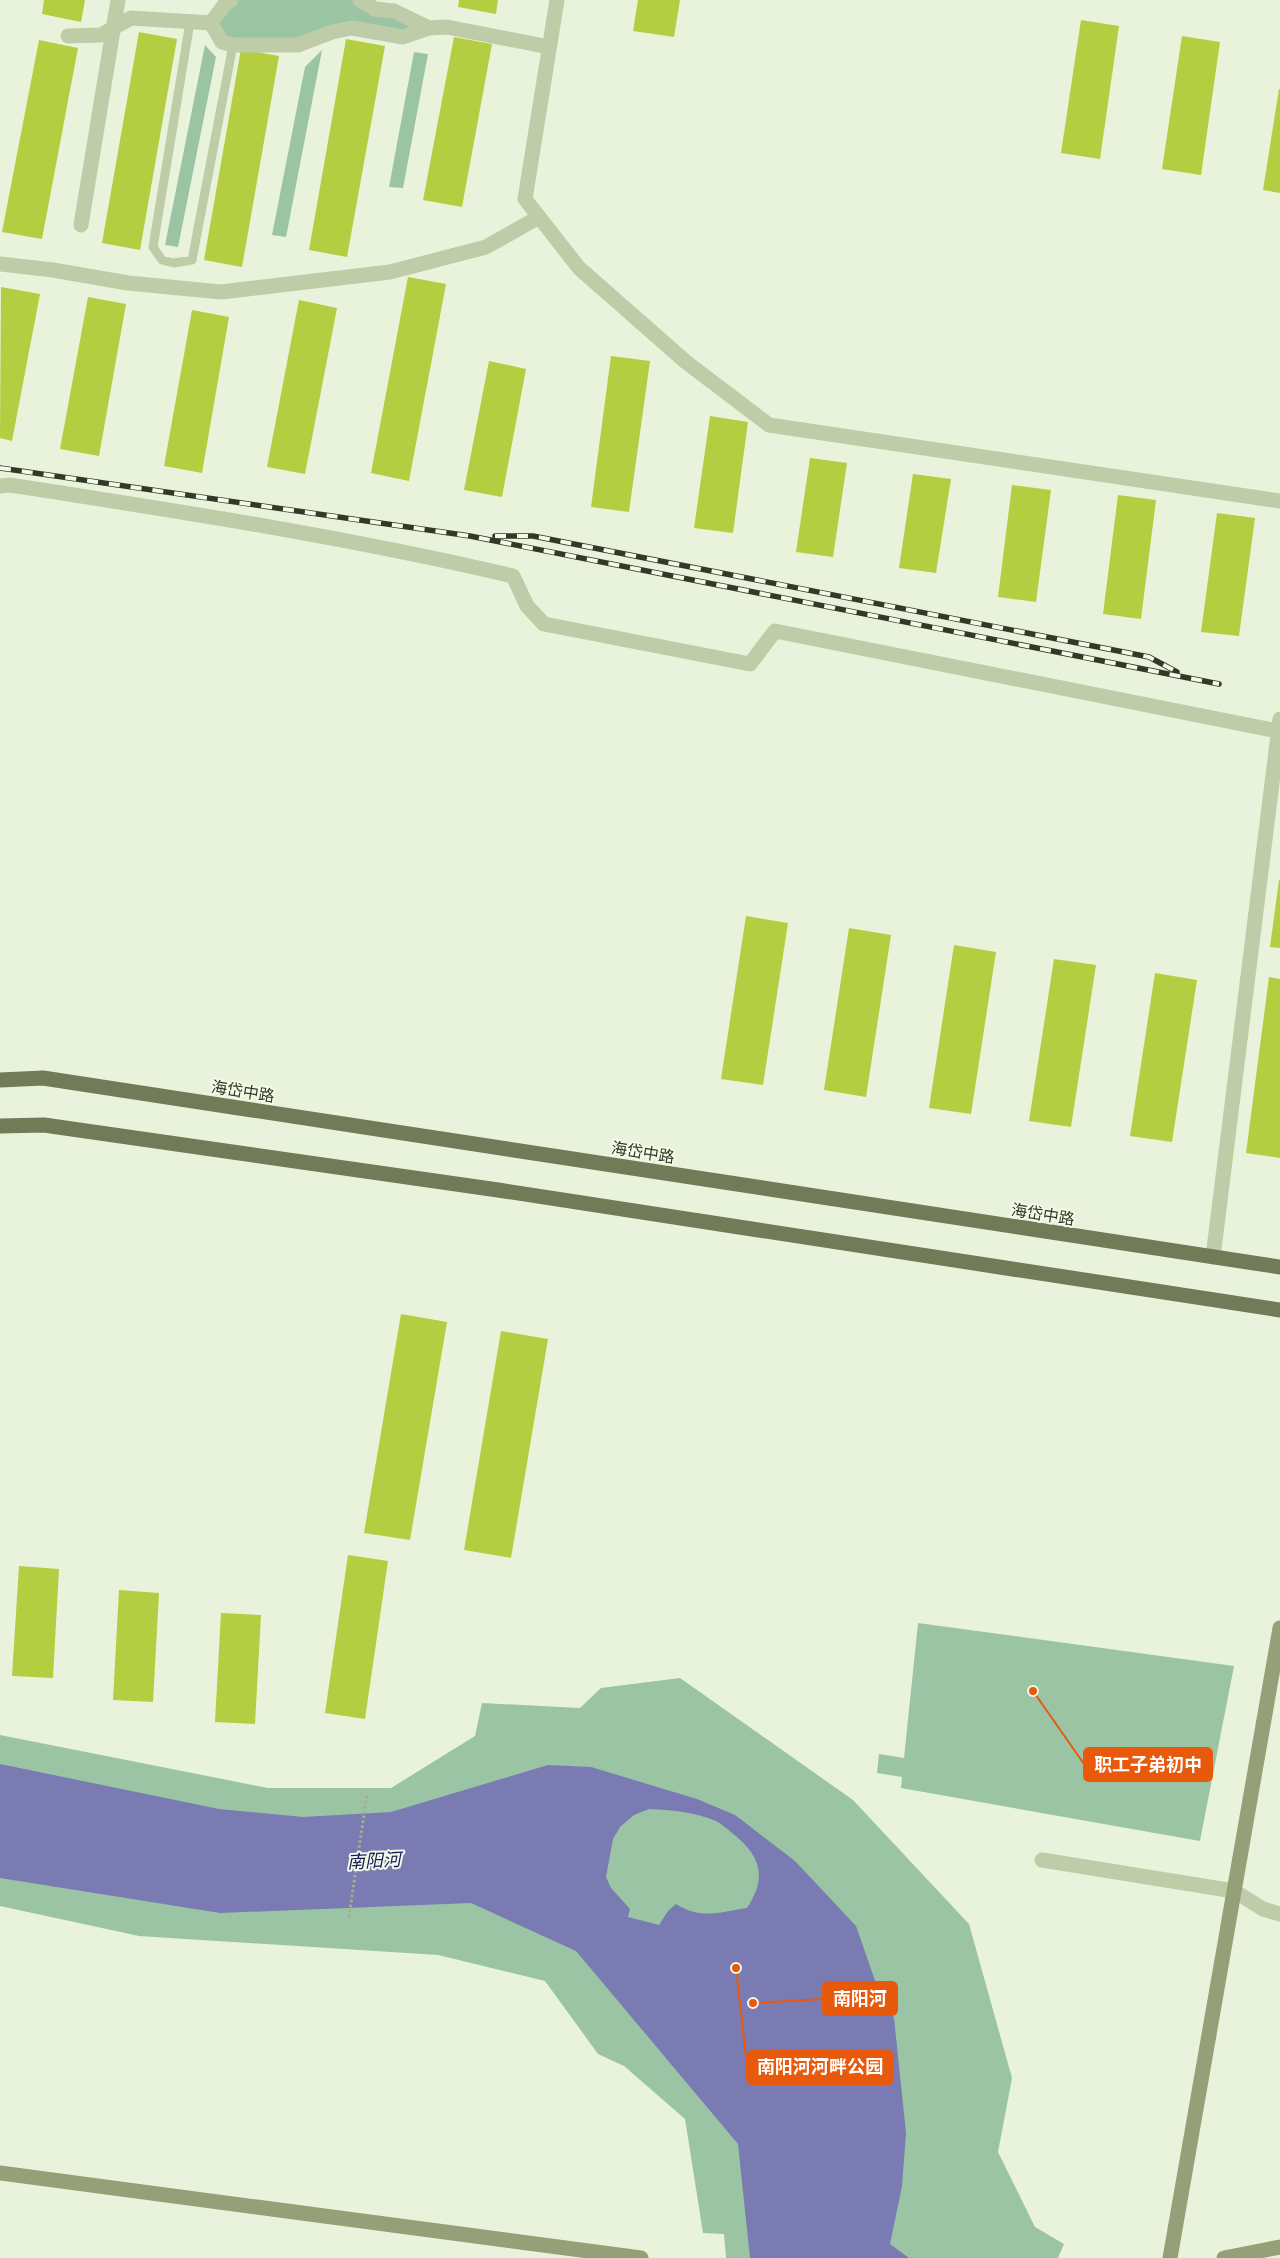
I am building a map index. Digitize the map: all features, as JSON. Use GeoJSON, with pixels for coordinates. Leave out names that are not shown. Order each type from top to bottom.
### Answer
{"type":"FeatureCollection","features":[{"type":"Feature","properties":{"kind":"main road","name":"海岱中路"},"geometry":{"type":"LineString","coordinates":[[0,1080],[43,1078],[1280,1268]]}},
{"type":"Feature","properties":{"kind":"main road"},"geometry":{"type":"LineString","coordinates":[[0,1126],[54,1126],[498,1190],[1280,1310]]}},
{"type":"Feature","properties":{"kind":"street"},"geometry":{"type":"LineString","coordinates":[[81,225],[118,0]]}},
{"type":"Feature","properties":{"kind":"street"},"geometry":{"type":"LineString","coordinates":[[211,23],[230,0]]}},
{"type":"Feature","properties":{"kind":"street"},"geometry":{"type":"LineString","coordinates":[[360,0],[375,9],[394,11],[429,28]]}},
{"type":"Feature","properties":{"kind":"street"},"geometry":{"type":"LineString","coordinates":[[557,0],[525,199],[579,268],[686,362],[769,425],[1280,501]]}},
{"type":"Feature","properties":{"kind":"street"},"geometry":{"type":"LineString","coordinates":[[68,36],[101,35],[131,18],[211,23]]}},
{"type":"Feature","properties":{"kind":"street"},"geometry":{"type":"LineString","coordinates":[[211,23],[222,42],[233,45],[298,45],[332,32],[352,28],[403,37],[429,28],[447,27],[549,47]]}},
{"type":"Feature","properties":{"kind":"street"},"geometry":{"type":"LineString","coordinates":[[0,264],[53,270],[128,283],[221,292],[390,272],[486,247],[539,217]]}},
{"type":"Feature","properties":{"kind":"street"},"geometry":{"type":"LineString","coordinates":[[0,486],[10,484],[428,556],[513,576],[526,606],[544,624],[750,664],[775,631],[1279,725],[1213,1257]]}},
{"type":"Feature","properties":{"kind":"street"},"geometry":{"type":"LineString","coordinates":[[1170,2258],[1280,1628]]}},
{"type":"Feature","properties":{"kind":"street"},"geometry":{"type":"LineString","coordinates":[[1042,1860],[1234,1891],[1263,1909],[1280,1914]]}},
{"type":"Feature","properties":{"kind":"street"},"geometry":{"type":"LineString","coordinates":[[0,2173],[641,2258]]}},
{"type":"Feature","properties":{"kind":"street"},"geometry":{"type":"LineString","coordinates":[[1224,2258],[1280,2247]]}},
{"type":"Feature","properties":{"kind":"lane"},"geometry":{"type":"LineString","coordinates":[[190,22],[153,247],[162,260],[174,263],[192,260],[233,45]]}},
{"type":"Feature","properties":{"kind":"path"},"geometry":{"type":"LineString","coordinates":[[349,1917],[367,1794]]}},
{"type":"Feature","properties":{"kind":"green space"},"geometry":{"type":"Polygon","coordinates":[[[231,0],[360,0],[429,28],[403,37],[352,28],[298,45],[233,45],[211,23],[231,0]]]}},
{"type":"Feature","properties":{"kind":"green space"},"geometry":{"type":"Polygon","coordinates":[[[205,45],[216,57],[178,247],[165,245],[205,45]]]}},
{"type":"Feature","properties":{"kind":"green space"},"geometry":{"type":"Polygon","coordinates":[[[322,50],[286,237],[272,235],[305,67],[322,50]]]}},
{"type":"Feature","properties":{"kind":"green space"},"geometry":{"type":"Polygon","coordinates":[[[414,52],[428,54],[403,188],[389,187],[414,52]]]}},
{"type":"Feature","properties":{"kind":"green space"},"geometry":{"type":"Polygon","coordinates":[[[918,1623],[1234,1666],[1200,1841],[901,1788],[902,1777],[877,1773],[879,1754],[904,1758],[918,1623]]]}},
{"type":"Feature","properties":{"kind":"green space"},"geometry":{"type":"Polygon","coordinates":[[[680,1678],[853,1800],[969,1924],[1012,2078],[998,2152],[1035,2227],[1064,2244],[1058,2258],[726,2258],[724,2234],[703,2233],[685,2119],[624,2066],[598,2054],[545,1981],[438,1955],[139,1936],[0,1906],[0,1735],[268,1788],[391,1788],[475,1736],[482,1703],[580,1708],[601,1688],[680,1678]]]}},
{"type":"Feature","properties":{"kind":"water","name":"南阳河"},"geometry":{"type":"Polygon","coordinates":[[[0,1764],[219,1809],[303,1817],[391,1812],[548,1765],[591,1767],[697,1799],[735,1815],[795,1861],[856,1926],[878,1989],[894,2018],[906,2133],[902,2186],[890,2244],[909,2258],[750,2258],[738,2144],[576,1951],[471,1903],[220,1913],[0,1878],[0,1764]],[[649,1809],[634,1815],[620,1827],[613,1839],[606,1877],[611,1888],[630,1909],[628,1917],[659,1925],[668,1911],[676,1904],[694,1912],[711,1914],[747,1908],[754,1896],[759,1876],[755,1858],[742,1841],[722,1825],[708,1818],[674,1811],[649,1809]]]}},
{"type":"Feature","properties":{"kind":"building"},"geometry":{"type":"Polygon","coordinates":[[[44,0],[85,0],[81,22],[42,14],[44,0]]]}},
{"type":"Feature","properties":{"kind":"building"},"geometry":{"type":"Polygon","coordinates":[[[459,0],[498,0],[496,14],[458,7],[459,0]]]}},
{"type":"Feature","properties":{"kind":"building"},"geometry":{"type":"Polygon","coordinates":[[[638,0],[680,0],[674,37],[633,31],[638,0]]]}},
{"type":"Feature","properties":{"kind":"building"},"geometry":{"type":"Polygon","coordinates":[[[1081,20],[1119,26],[1100,159],[1061,153],[1081,20]]]}},
{"type":"Feature","properties":{"kind":"building"},"geometry":{"type":"Polygon","coordinates":[[[139,32],[177,39],[140,250],[102,243],[139,32]]]}},
{"type":"Feature","properties":{"kind":"building"},"geometry":{"type":"Polygon","coordinates":[[[1182,36],[1220,42],[1201,175],[1162,169],[1182,36]]]}},
{"type":"Feature","properties":{"kind":"building"},"geometry":{"type":"Polygon","coordinates":[[[454,37],[492,44],[462,207],[423,200],[454,37]]]}},
{"type":"Feature","properties":{"kind":"building"},"geometry":{"type":"Polygon","coordinates":[[[346,39],[385,46],[347,257],[309,250],[346,39]]]}},
{"type":"Feature","properties":{"kind":"building"},"geometry":{"type":"Polygon","coordinates":[[[39,40],[78,48],[42,239],[2,232],[39,40]]]}},
{"type":"Feature","properties":{"kind":"building"},"geometry":{"type":"Polygon","coordinates":[[[241,49],[279,56],[242,267],[204,260],[241,49]]]}},
{"type":"Feature","properties":{"kind":"building"},"geometry":{"type":"Polygon","coordinates":[[[1280,89],[1280,193],[1263,190],[1280,89]]]}},
{"type":"Feature","properties":{"kind":"building"},"geometry":{"type":"Polygon","coordinates":[[[408,277],[446,284],[409,481],[371,473],[408,277]]]}},
{"type":"Feature","properties":{"kind":"building"},"geometry":{"type":"Polygon","coordinates":[[[1,287],[40,294],[12,441],[0,438],[1,287]]]}},
{"type":"Feature","properties":{"kind":"building"},"geometry":{"type":"Polygon","coordinates":[[[88,297],[126,304],[99,456],[60,449],[88,297]]]}},
{"type":"Feature","properties":{"kind":"building"},"geometry":{"type":"Polygon","coordinates":[[[299,300],[337,308],[305,474],[267,467],[299,300]]]}},
{"type":"Feature","properties":{"kind":"building"},"geometry":{"type":"Polygon","coordinates":[[[192,310],[229,317],[202,473],[164,466],[192,310]]]}},
{"type":"Feature","properties":{"kind":"building"},"geometry":{"type":"Polygon","coordinates":[[[611,356],[650,361],[629,512],[591,507],[611,356]]]}},
{"type":"Feature","properties":{"kind":"building"},"geometry":{"type":"Polygon","coordinates":[[[489,361],[526,369],[502,497],[464,490],[489,361]]]}},
{"type":"Feature","properties":{"kind":"building"},"geometry":{"type":"Polygon","coordinates":[[[710,416],[748,422],[733,533],[694,528],[710,416]]]}},
{"type":"Feature","properties":{"kind":"building"},"geometry":{"type":"Polygon","coordinates":[[[810,458],[847,463],[833,557],[796,552],[810,458]]]}},
{"type":"Feature","properties":{"kind":"building"},"geometry":{"type":"Polygon","coordinates":[[[913,474],[951,479],[936,573],[899,568],[913,474]]]}},
{"type":"Feature","properties":{"kind":"building"},"geometry":{"type":"Polygon","coordinates":[[[1012,485],[1051,490],[1036,602],[998,597],[1012,485]]]}},
{"type":"Feature","properties":{"kind":"building"},"geometry":{"type":"Polygon","coordinates":[[[1118,495],[1156,500],[1141,619],[1103,614],[1118,495]]]}},
{"type":"Feature","properties":{"kind":"building"},"geometry":{"type":"Polygon","coordinates":[[[1217,513],[1255,518],[1239,636],[1201,632],[1217,513]]]}},
{"type":"Feature","properties":{"kind":"building"},"geometry":{"type":"Polygon","coordinates":[[[1280,880],[1280,948],[1270,947],[1280,880]]]}},
{"type":"Feature","properties":{"kind":"building"},"geometry":{"type":"Polygon","coordinates":[[[746,916],[788,923],[763,1085],[721,1079],[746,916]]]}},
{"type":"Feature","properties":{"kind":"building"},"geometry":{"type":"Polygon","coordinates":[[[849,928],[891,935],[866,1097],[824,1090],[849,928]]]}},
{"type":"Feature","properties":{"kind":"building"},"geometry":{"type":"Polygon","coordinates":[[[954,945],[996,952],[971,1114],[929,1108],[954,945]]]}},
{"type":"Feature","properties":{"kind":"building"},"geometry":{"type":"Polygon","coordinates":[[[1054,959],[1096,965],[1071,1127],[1029,1121],[1054,959]]]}},
{"type":"Feature","properties":{"kind":"building"},"geometry":{"type":"Polygon","coordinates":[[[1155,973],[1197,980],[1172,1142],[1130,1136],[1155,973]]]}},
{"type":"Feature","properties":{"kind":"building"},"geometry":{"type":"Polygon","coordinates":[[[1269,977],[1280,979],[1280,1158],[1246,1153],[1269,977]]]}},
{"type":"Feature","properties":{"kind":"building"},"geometry":{"type":"Polygon","coordinates":[[[401,1314],[447,1322],[410,1540],[364,1533],[401,1314]]]}},
{"type":"Feature","properties":{"kind":"building"},"geometry":{"type":"Polygon","coordinates":[[[501,1331],[548,1339],[511,1558],[464,1550],[501,1331]]]}},
{"type":"Feature","properties":{"kind":"building"},"geometry":{"type":"Polygon","coordinates":[[[348,1555],[388,1561],[365,1719],[325,1713],[348,1555]]]}},
{"type":"Feature","properties":{"kind":"building"},"geometry":{"type":"Polygon","coordinates":[[[19,1566],[59,1569],[53,1678],[12,1676],[19,1566]]]}},
{"type":"Feature","properties":{"kind":"building"},"geometry":{"type":"Polygon","coordinates":[[[119,1590],[159,1593],[153,1702],[113,1700],[119,1590]]]}},
{"type":"Feature","properties":{"kind":"building"},"geometry":{"type":"Polygon","coordinates":[[[221,1613],[261,1615],[255,1724],[215,1722],[221,1613]]]}},
{"type":"Feature","properties":{"kind":"railway"},"geometry":{"type":"LineString","coordinates":[[0,468],[470,536],[1219,684]]}},
{"type":"Feature","properties":{"kind":"railway"},"geometry":{"type":"LineString","coordinates":[[495,536],[533,536],[1149,657],[1177,672]]}},
{"type":"Feature","properties":{"kind":"place","name":"职工子弟初中"},"geometry":{"type":"Point","coordinates":[1033,1691]}},
{"type":"Feature","properties":{"kind":"place","name":"南阳河河畔公园"},"geometry":{"type":"Point","coordinates":[736,1968]}},
{"type":"Feature","properties":{"kind":"place","name":"南阳河"},"geometry":{"type":"Point","coordinates":[753,2003]}}]}
